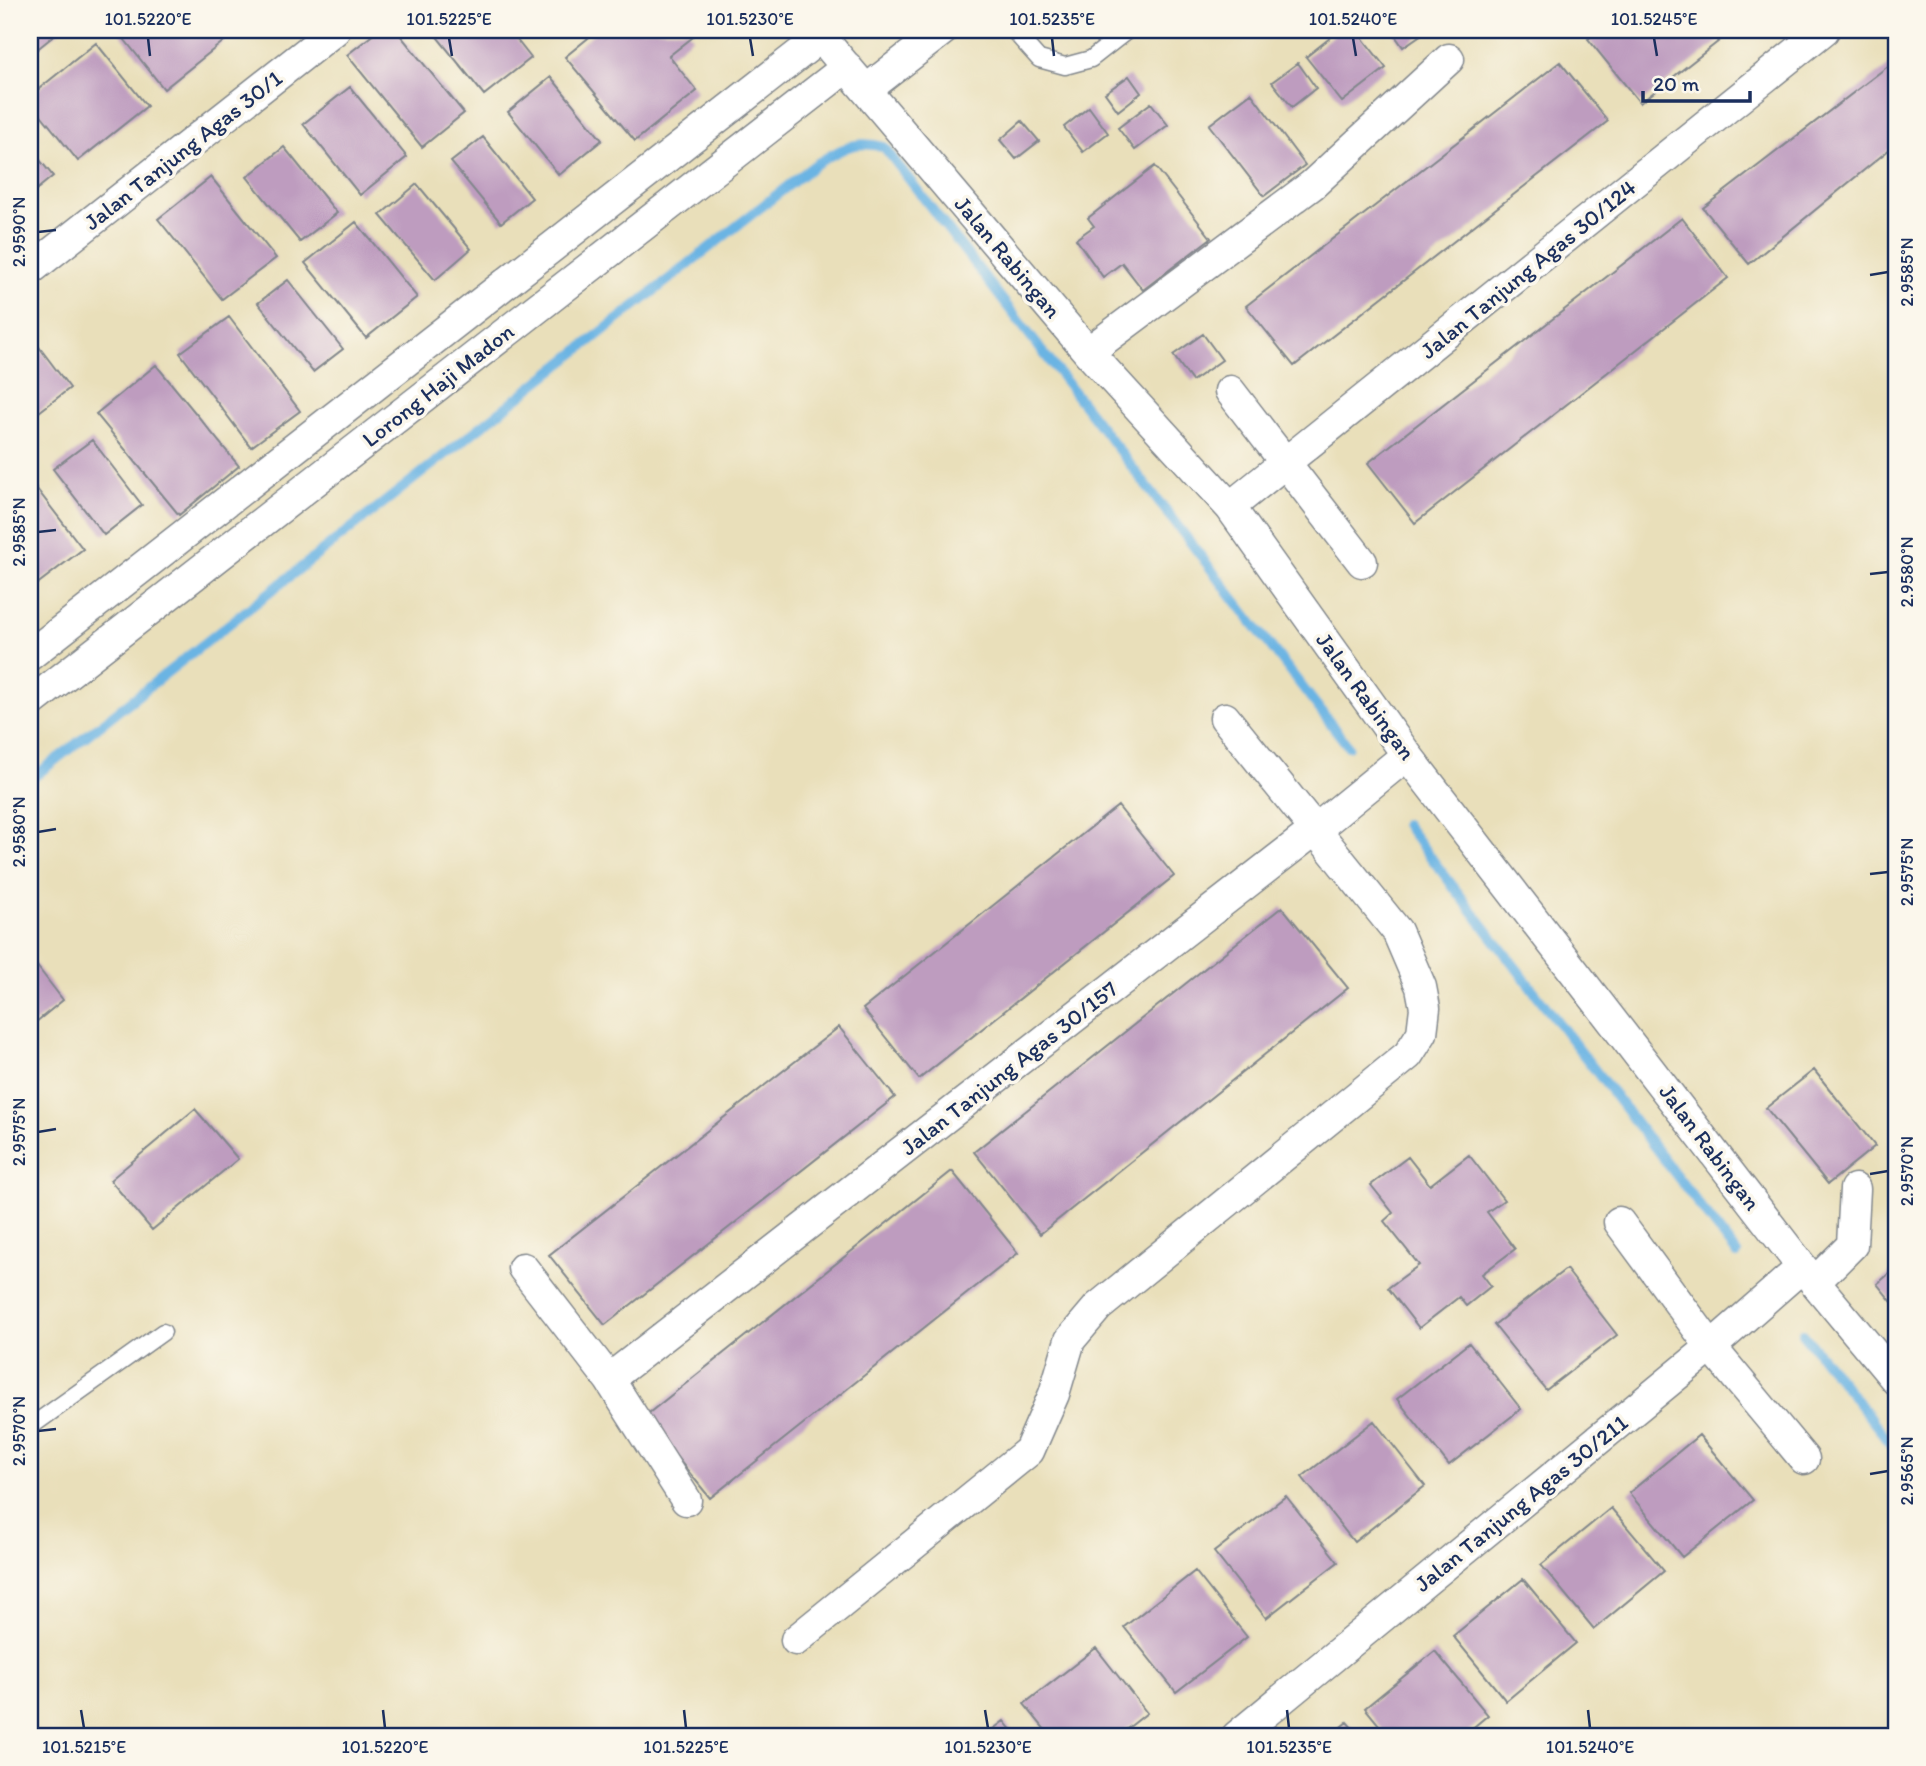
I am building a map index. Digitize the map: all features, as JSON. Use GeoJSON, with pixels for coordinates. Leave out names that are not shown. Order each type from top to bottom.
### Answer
{"type":"FeatureCollection","features":[{"type":"Feature","properties":{"kind":"street","name":"Jalan Tanjung Agas 30/1"},"geometry":{"type":"LineString","coordinates":[[30,270],[335,30]]}},
{"type":"Feature","properties":{"kind":"street"},"geometry":{"type":"LineString","coordinates":[[866,90],[943,30]]}},
{"type":"Feature","properties":{"kind":"street","name":"Jalan Tanjung Agas 30/124"},"geometry":{"type":"LineString","coordinates":[[1230,507],[1824,30]]}},
{"type":"Feature","properties":{"kind":"street"},"geometry":{"type":"LineString","coordinates":[[30,655],[818,33]]}},
{"type":"Feature","properties":{"kind":"street","name":"Jalan Rabingan"},"geometry":{"type":"LineString","coordinates":[[818,33],[1088,352],[1230,507],[1407,755],[1809,1274],[1896,1380]]}},
{"type":"Feature","properties":{"kind":"street"},"geometry":{"type":"LineString","coordinates":[[1088,352],[1312,185],[1449,59]]}},
{"type":"Feature","properties":{"kind":"street","name":"Lorong Haji Madon"},"geometry":{"type":"LineString","coordinates":[[30,703],[847,67]]}},
{"type":"Feature","properties":{"kind":"street"},"geometry":{"type":"LineString","coordinates":[[1230,391],[1362,562]]}},
{"type":"Feature","properties":{"kind":"street"},"geometry":{"type":"LineString","coordinates":[[796,1640],[1028,1451],[1054,1394],[1070,1340],[1098,1307],[1408,1055],[1422,1033],[1425,1008],[1421,987],[1397,931],[1225,718]]}},
{"type":"Feature","properties":{"kind":"street","name":"Jalan Tanjung Agas 30/157"},"geometry":{"type":"LineString","coordinates":[[609,1379],[1315,830],[1407,755]]}},
{"type":"Feature","properties":{"kind":"street","name":"Jalan Tanjung Agas 30/211"},"geometry":{"type":"LineString","coordinates":[[1237,1736],[1711,1347],[1852,1245],[1855,1189]]}},
{"type":"Feature","properties":{"kind":"street"},"geometry":{"type":"LineString","coordinates":[[1619,1222],[1711,1347],[1804,1460]]}},
{"type":"Feature","properties":{"kind":"street"},"geometry":{"type":"LineString","coordinates":[[523,1268],[609,1379],[687,1500]]}},
{"type":"Feature","properties":{"kind":"lane"},"geometry":{"type":"LineString","coordinates":[[1013,30],[1039,59],[1065,66],[1091,59],[1128,30]]}},
{"type":"Feature","properties":{"kind":"lane"},"geometry":{"type":"LineString","coordinates":[[30,1427],[163,1332]]}},
{"type":"Feature","properties":{"kind":"building"},"geometry":{"type":"Polygon","coordinates":[[[30,30],[61,30],[30,55],[30,30]]]}},
{"type":"Feature","properties":{"kind":"building"},"geometry":{"type":"Polygon","coordinates":[[[117,30],[231,30],[234,33],[164,89],[117,30]]]}},
{"type":"Feature","properties":{"kind":"building"},"geometry":{"type":"Polygon","coordinates":[[[379,30],[396,30],[464,113],[422,147],[347,55],[379,30]]]}},
{"type":"Feature","properties":{"kind":"building"},"geometry":{"type":"Polygon","coordinates":[[[439,30],[509,30],[531,58],[484,95],[434,33],[439,30]]]}},
{"type":"Feature","properties":{"kind":"building"},"geometry":{"type":"Polygon","coordinates":[[[598,30],[687,30],[693,37],[669,56],[697,91],[635,141],[565,57],[598,30]]]}},
{"type":"Feature","properties":{"kind":"building"},"geometry":{"type":"Polygon","coordinates":[[[1340,30],[1356,30],[1386,68],[1342,102],[1306,57],[1340,30]]]}},
{"type":"Feature","properties":{"kind":"building"},"geometry":{"type":"Polygon","coordinates":[[[1391,30],[1419,30],[1422,34],[1403,47],[1391,30]]]}},
{"type":"Feature","properties":{"kind":"building"},"geometry":{"type":"Polygon","coordinates":[[[1600,30],[1733,30],[1640,103],[1588,39],[1600,30]]]}},
{"type":"Feature","properties":{"kind":"building"},"geometry":{"type":"Polygon","coordinates":[[[96,43],[147,106],[78,161],[30,101],[30,96],[96,43]]]}},
{"type":"Feature","properties":{"kind":"building"},"geometry":{"type":"Polygon","coordinates":[[[1896,60],[1896,144],[1749,264],[1703,208],[1896,60]]]}},
{"type":"Feature","properties":{"kind":"building"},"geometry":{"type":"Polygon","coordinates":[[[1560,62],[1608,121],[1294,366],[1246,306],[1560,62]]]}},
{"type":"Feature","properties":{"kind":"building"},"geometry":{"type":"Polygon","coordinates":[[[1298,63],[1316,88],[1292,107],[1272,82],[1298,63]]]}},
{"type":"Feature","properties":{"kind":"building"},"geometry":{"type":"Polygon","coordinates":[[[1129,76],[1141,93],[1118,111],[1105,93],[1129,76]]]}},
{"type":"Feature","properties":{"kind":"building"},"geometry":{"type":"Polygon","coordinates":[[[551,77],[602,140],[559,175],[508,112],[551,77]]]}},
{"type":"Feature","properties":{"kind":"building"},"geometry":{"type":"Polygon","coordinates":[[[350,87],[407,157],[360,195],[303,124],[350,87]]]}},
{"type":"Feature","properties":{"kind":"building"},"geometry":{"type":"Polygon","coordinates":[[[1251,93],[1305,165],[1264,196],[1209,125],[1251,93]]]}},
{"type":"Feature","properties":{"kind":"building"},"geometry":{"type":"Polygon","coordinates":[[[1151,103],[1168,125],[1135,150],[1118,128],[1151,103]]]}},
{"type":"Feature","properties":{"kind":"building"},"geometry":{"type":"Polygon","coordinates":[[[1089,107],[1108,133],[1083,152],[1064,127],[1089,107]]]}},
{"type":"Feature","properties":{"kind":"building"},"geometry":{"type":"Polygon","coordinates":[[[1022,121],[1039,141],[1016,159],[1000,140],[1022,121]]]}},
{"type":"Feature","properties":{"kind":"building"},"geometry":{"type":"Polygon","coordinates":[[[483,137],[532,198],[501,223],[451,162],[483,137]]]}},
{"type":"Feature","properties":{"kind":"building"},"geometry":{"type":"Polygon","coordinates":[[[284,147],[337,213],[300,242],[247,177],[284,147]]]}},
{"type":"Feature","properties":{"kind":"building"},"geometry":{"type":"Polygon","coordinates":[[[30,148],[53,176],[30,195],[30,148]]]}},
{"type":"Feature","properties":{"kind":"building"},"geometry":{"type":"Polygon","coordinates":[[[1155,166],[1211,238],[1143,290],[1122,263],[1103,277],[1076,239],[1094,226],[1088,218],[1155,166]]]}},
{"type":"Feature","properties":{"kind":"building"},"geometry":{"type":"Polygon","coordinates":[[[211,177],[276,258],[222,299],[158,219],[211,177]]]}},
{"type":"Feature","properties":{"kind":"building"},"geometry":{"type":"Polygon","coordinates":[[[417,184],[471,249],[435,280],[380,215],[417,184]]]}},
{"type":"Feature","properties":{"kind":"building"},"geometry":{"type":"Polygon","coordinates":[[[1682,218],[1728,278],[1415,523],[1368,463],[1682,218]]]}},
{"type":"Feature","properties":{"kind":"building"},"geometry":{"type":"Polygon","coordinates":[[[356,222],[417,297],[366,338],[305,263],[356,222]]]}},
{"type":"Feature","properties":{"kind":"building"},"geometry":{"type":"Polygon","coordinates":[[[288,280],[343,349],[313,372],[258,303],[288,280]]]}},
{"type":"Feature","properties":{"kind":"building"},"geometry":{"type":"Polygon","coordinates":[[[229,317],[300,411],[251,447],[180,353],[229,317]]]}},
{"type":"Feature","properties":{"kind":"building"},"geometry":{"type":"Polygon","coordinates":[[[1203,334],[1222,360],[1192,381],[1173,355],[1203,334]]]}},
{"type":"Feature","properties":{"kind":"building"},"geometry":{"type":"Polygon","coordinates":[[[30,335],[70,388],[30,419],[30,335]]]}},
{"type":"Feature","properties":{"kind":"building"},"geometry":{"type":"Polygon","coordinates":[[[156,365],[239,466],[179,515],[96,414],[156,365]]]}},
{"type":"Feature","properties":{"kind":"building"},"geometry":{"type":"Polygon","coordinates":[[[92,440],[142,505],[104,535],[53,469],[92,440]]]}},
{"type":"Feature","properties":{"kind":"building"},"geometry":{"type":"Polygon","coordinates":[[[30,480],[83,549],[32,588],[30,585],[30,480]]]}},
{"type":"Feature","properties":{"kind":"building"},"geometry":{"type":"Polygon","coordinates":[[[1118,806],[1174,876],[919,1079],[863,1009],[1118,806]]]}},
{"type":"Feature","properties":{"kind":"building"},"geometry":{"type":"Polygon","coordinates":[[[1282,907],[1348,988],[1040,1234],[974,1152],[1282,907]]]}},
{"type":"Feature","properties":{"kind":"building"},"geometry":{"type":"Polygon","coordinates":[[[30,957],[63,1000],[30,1027],[30,957]]]}},
{"type":"Feature","properties":{"kind":"building"},"geometry":{"type":"Polygon","coordinates":[[[839,1027],[895,1097],[605,1325],[549,1255],[839,1027]]]}},
{"type":"Feature","properties":{"kind":"building"},"geometry":{"type":"Polygon","coordinates":[[[1814,1070],[1875,1146],[1828,1184],[1766,1108],[1814,1070]]]}},
{"type":"Feature","properties":{"kind":"building"},"geometry":{"type":"Polygon","coordinates":[[[195,1109],[238,1159],[152,1230],[110,1180],[195,1109]]]}},
{"type":"Feature","properties":{"kind":"building"},"geometry":{"type":"Polygon","coordinates":[[[1469,1155],[1504,1200],[1487,1212],[1515,1249],[1482,1274],[1491,1286],[1466,1306],[1459,1297],[1419,1328],[1388,1288],[1419,1265],[1384,1221],[1393,1213],[1371,1185],[1408,1157],[1430,1185],[1469,1155]]]}},
{"type":"Feature","properties":{"kind":"building"},"geometry":{"type":"Polygon","coordinates":[[[952,1171],[1018,1253],[710,1498],[644,1417],[952,1171]]]}},
{"type":"Feature","properties":{"kind":"building"},"geometry":{"type":"Polygon","coordinates":[[[1896,1268],[1896,1307],[1877,1284],[1896,1268]]]}},
{"type":"Feature","properties":{"kind":"building"},"geometry":{"type":"Polygon","coordinates":[[[1566,1269],[1617,1335],[1546,1390],[1494,1325],[1566,1269]]]}},
{"type":"Feature","properties":{"kind":"building"},"geometry":{"type":"Polygon","coordinates":[[[1469,1343],[1521,1409],[1449,1465],[1397,1399],[1469,1343]]]}},
{"type":"Feature","properties":{"kind":"building"},"geometry":{"type":"Polygon","coordinates":[[[1374,1421],[1425,1486],[1354,1542],[1302,1477],[1374,1421]]]}},
{"type":"Feature","properties":{"kind":"building"},"geometry":{"type":"Polygon","coordinates":[[[1699,1435],[1753,1500],[1682,1557],[1629,1493],[1699,1435]]]}},
{"type":"Feature","properties":{"kind":"building"},"geometry":{"type":"Polygon","coordinates":[[[1286,1496],[1338,1562],[1266,1618],[1214,1552],[1286,1496]]]}},
{"type":"Feature","properties":{"kind":"building"},"geometry":{"type":"Polygon","coordinates":[[[1611,1508],[1664,1571],[1594,1629],[1541,1565],[1611,1508]]]}},
{"type":"Feature","properties":{"kind":"building"},"geometry":{"type":"Polygon","coordinates":[[[1195,1571],[1247,1637],[1176,1692],[1124,1627],[1195,1571]]]}},
{"type":"Feature","properties":{"kind":"building"},"geometry":{"type":"Polygon","coordinates":[[[1523,1579],[1576,1643],[1506,1701],[1453,1636],[1523,1579]]]}},
{"type":"Feature","properties":{"kind":"building"},"geometry":{"type":"Polygon","coordinates":[[[1096,1648],[1147,1713],[1118,1736],[1050,1736],[1024,1704],[1096,1648]]]}},
{"type":"Feature","properties":{"kind":"building"},"geometry":{"type":"Polygon","coordinates":[[[1435,1651],[1488,1715],[1463,1736],[1388,1736],[1365,1708],[1435,1651]]]}},
{"type":"Feature","properties":{"kind":"building"},"geometry":{"type":"Polygon","coordinates":[[[1004,1721],[1016,1736],[984,1736],[1004,1721]]]}},
{"type":"Feature","properties":{"kind":"building"},"geometry":{"type":"Polygon","coordinates":[[[1347,1722],[1359,1736],[1330,1736],[1347,1722]]]}},
{"type":"Feature","properties":{"kind":"waterway"},"geometry":{"type":"LineString","coordinates":[[30,780],[816,164],[848,147],[864,144],[884,147],[1348,746]]}},
{"type":"Feature","properties":{"kind":"waterway"},"geometry":{"type":"LineString","coordinates":[[1405,824],[1737,1254]]}},
{"type":"Feature","properties":{"kind":"waterway"},"geometry":{"type":"LineString","coordinates":[[1803,1334],[1896,1450]]}}]}
